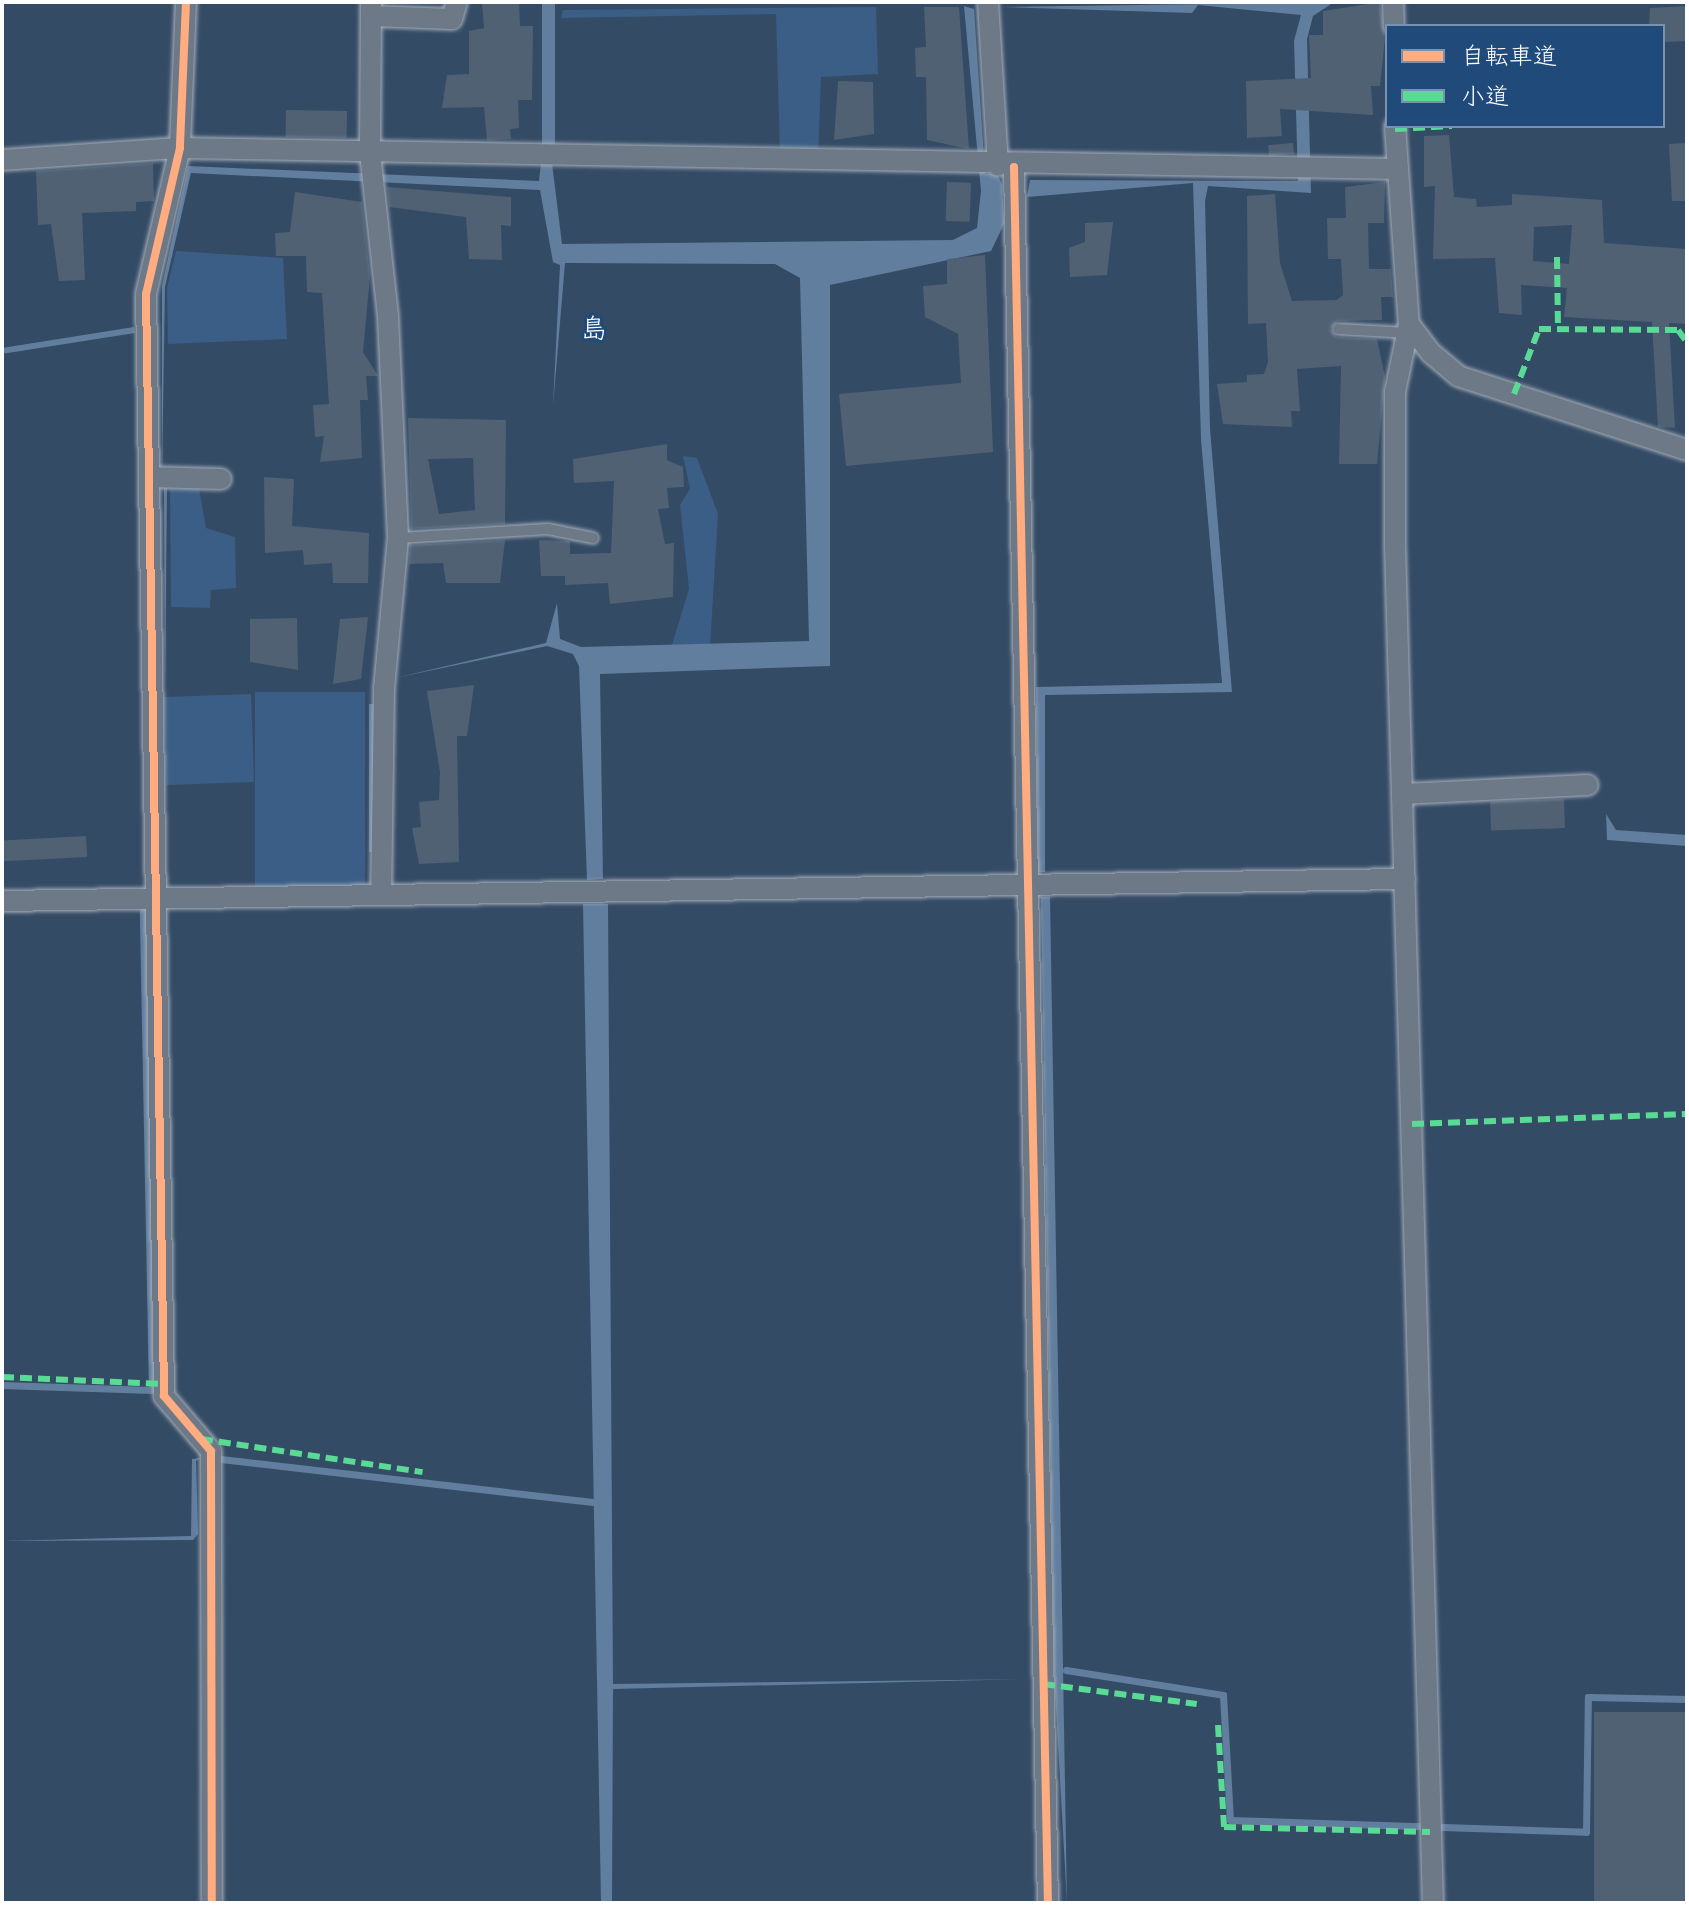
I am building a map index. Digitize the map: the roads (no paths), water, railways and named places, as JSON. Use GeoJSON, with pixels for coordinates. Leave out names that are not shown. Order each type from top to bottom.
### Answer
{"type":"FeatureCollection","features":[{"type":"Feature","properties":{"kind":"street"},"geometry":{"type":"LineString","coordinates":[[186,2],[180,148],[146,294],[164,1396],[211,1451],[212,1903]]}},
{"type":"Feature","properties":{"kind":"street"},"geometry":{"type":"LineString","coordinates":[[381,895],[384,688],[398,538],[388,316],[370,153],[372,9],[452,19],[457,2]]}},
{"type":"Feature","properties":{"kind":"street"},"geometry":{"type":"LineString","coordinates":[[988,2],[1006,167],[1048,1903]]}},
{"type":"Feature","properties":{"kind":"street"},"geometry":{"type":"LineString","coordinates":[[1393,2],[1394,24]]}},
{"type":"Feature","properties":{"kind":"street"},"geometry":{"type":"LineString","coordinates":[[1395,128],[1408,329],[1395,392],[1433,1903]]}},
{"type":"Feature","properties":{"kind":"street"},"geometry":{"type":"LineString","coordinates":[[2,160],[180,148],[1006,167],[1398,169]]}},
{"type":"Feature","properties":{"kind":"street"},"geometry":{"type":"LineString","coordinates":[[1408,329],[1458,376],[1687,450]]}},
{"type":"Feature","properties":{"kind":"street"},"geometry":{"type":"LineString","coordinates":[[149,477],[221,479]]}},
{"type":"Feature","properties":{"kind":"street"},"geometry":{"type":"LineString","coordinates":[[1403,794],[1588,785]]}},
{"type":"Feature","properties":{"kind":"street"},"geometry":{"type":"LineString","coordinates":[[2,901],[1405,879]]}},
{"type":"Feature","properties":{"kind":"lane"},"geometry":{"type":"LineString","coordinates":[[1338,329],[1408,329]]}},
{"type":"Feature","properties":{"kind":"lane"},"geometry":{"type":"LineString","coordinates":[[398,538],[548,529],[593,538]]}},
{"type":"Feature","properties":{"kind":"waterway"},"geometry":{"type":"LineString","coordinates":[[2,1385],[152,1390],[143,911]]}},
{"type":"Feature","properties":{"kind":"waterway"},"geometry":{"type":"LineString","coordinates":[[221,1459],[593,1502]]}},
{"type":"Feature","properties":{"kind":"waterway"},"geometry":{"type":"LineString","coordinates":[[1066,1670],[1223,1695],[1230,1820],[1586,1832],[1588,1697],[1687,1699]]}},
{"type":"Feature","properties":{"kind":"district","name":"島"},"geometry":{"type":"Point","coordinates":[594,329]}}]}
